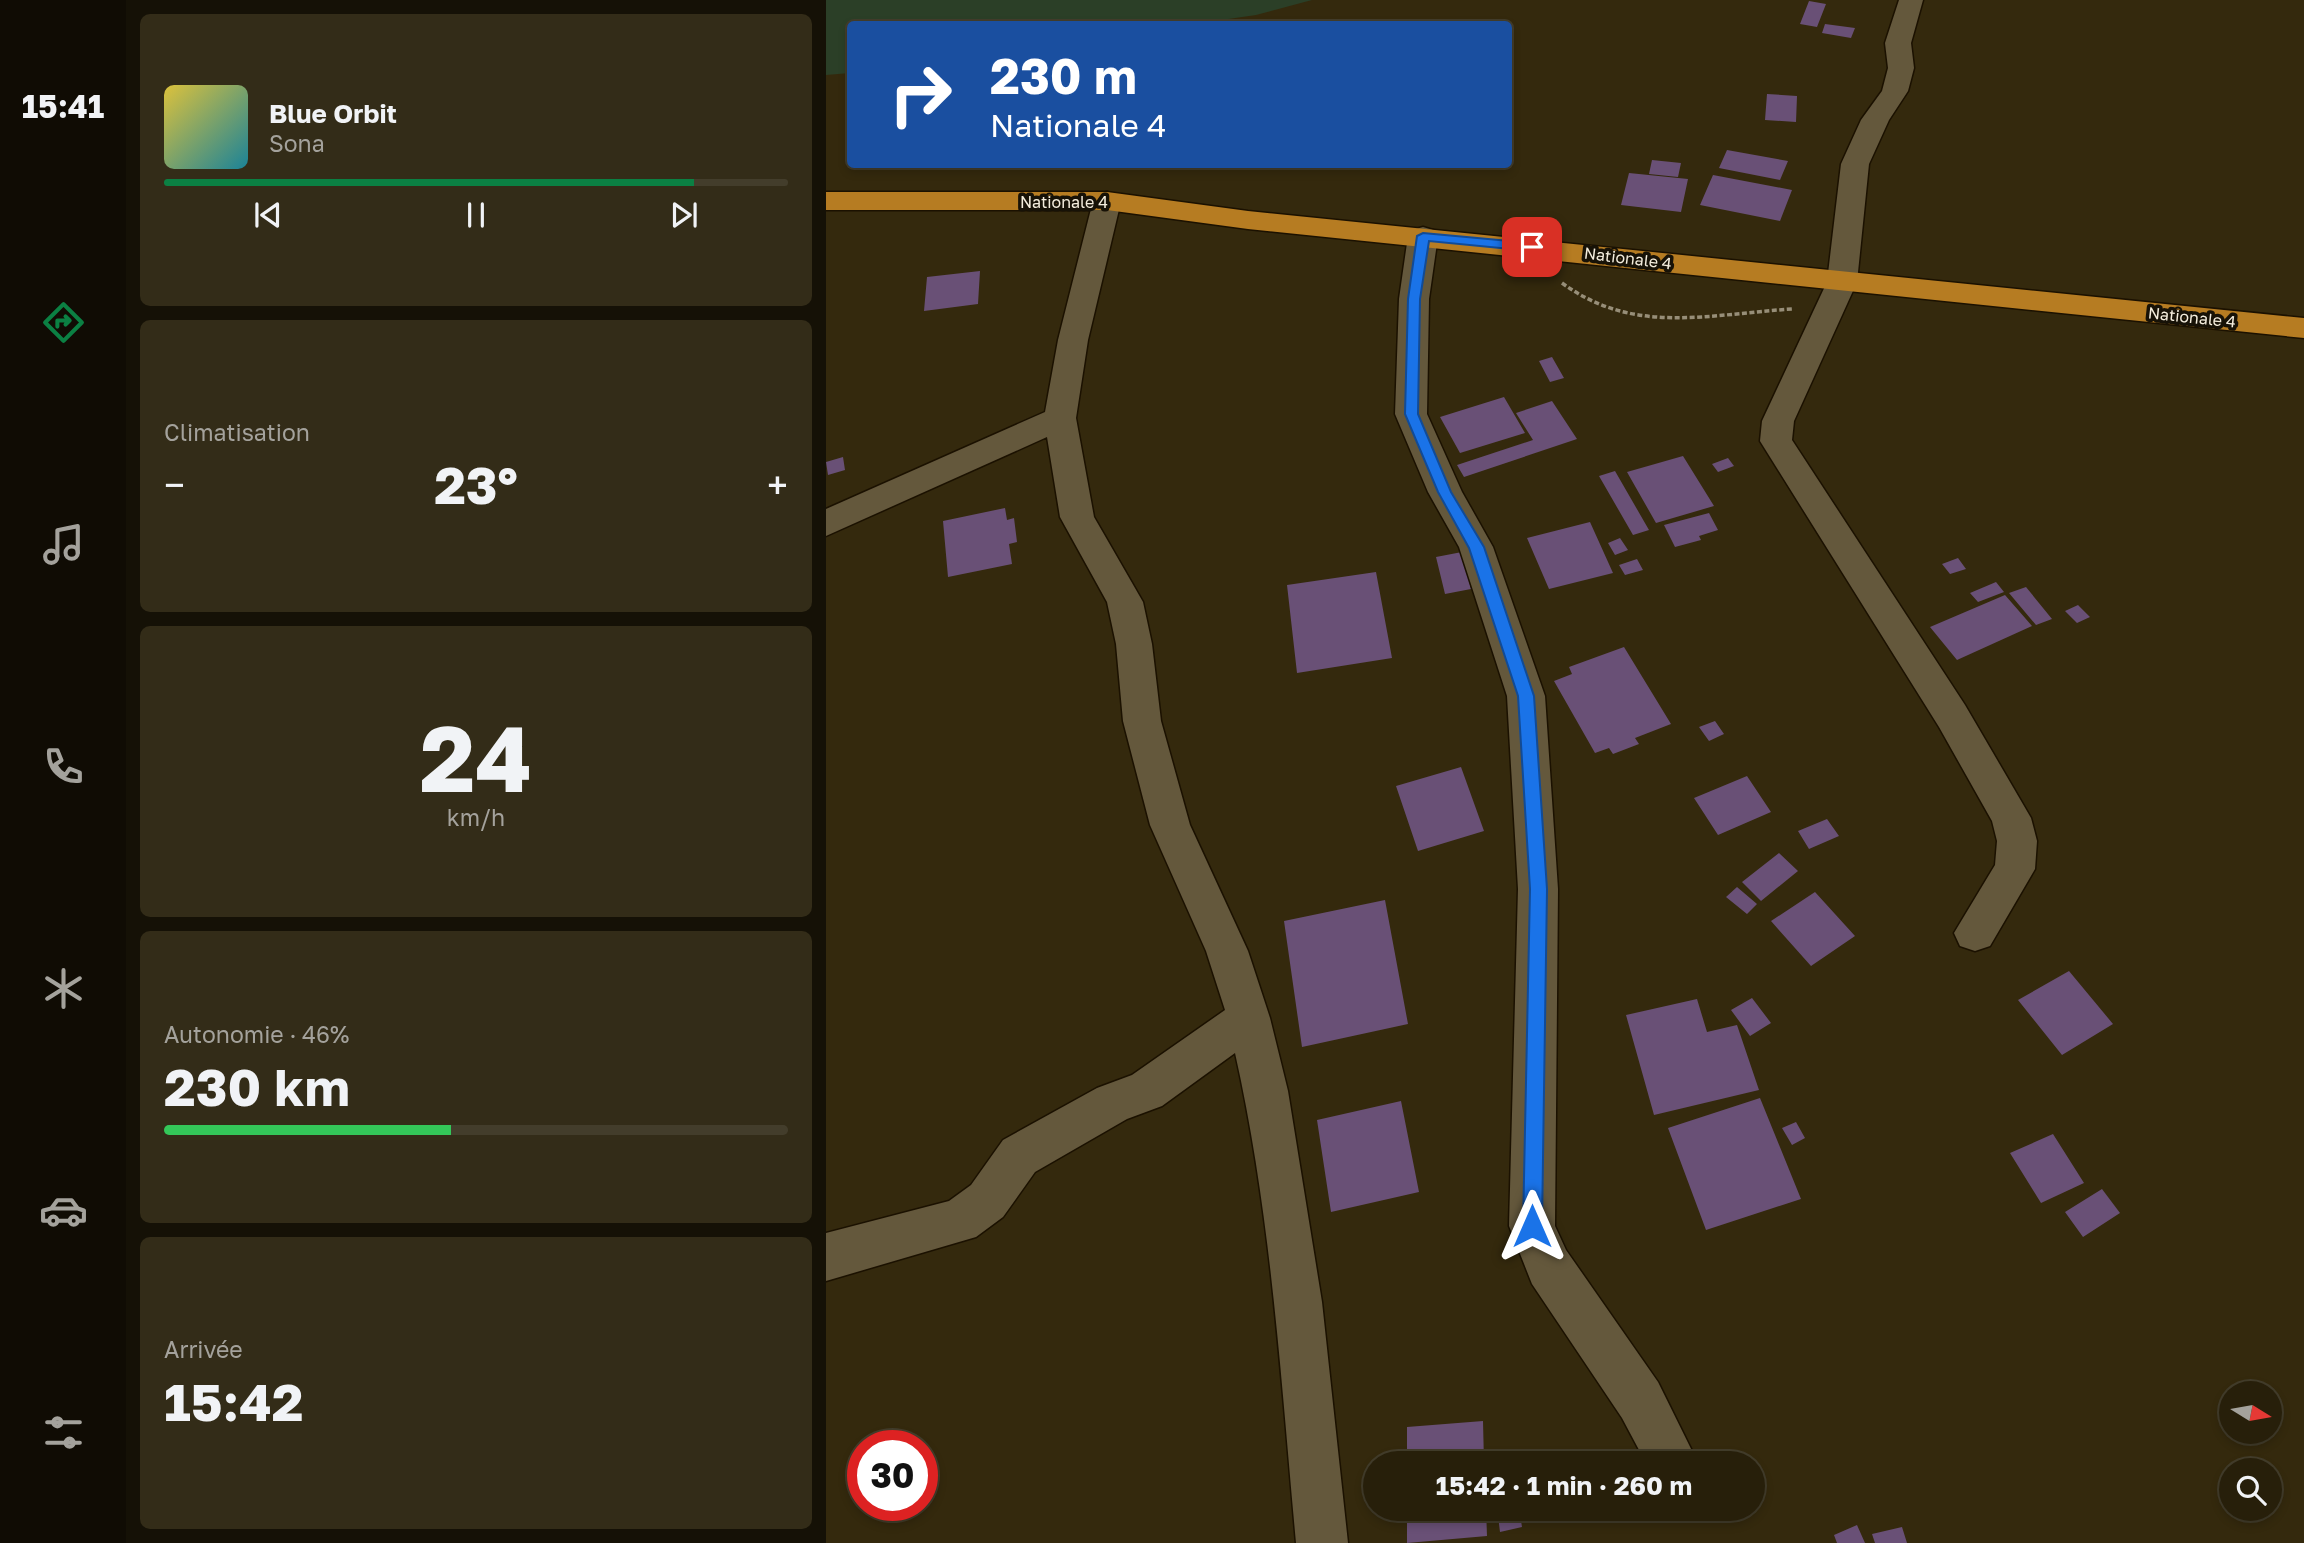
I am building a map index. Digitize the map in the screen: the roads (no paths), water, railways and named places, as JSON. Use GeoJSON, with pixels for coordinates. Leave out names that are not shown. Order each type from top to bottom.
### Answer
{"type":"FeatureCollection","features":[{"type":"Feature","properties":{"kind":"highway","name":"Nationale 4"},"geometry":{"type":"LineString","coordinates":[[826,201],[1107,201],[1248,220],[1559,250],[1835,298],[2304,328]]}},
{"type":"Feature","properties":{"kind":"street"},"geometry":{"type":"LineString","coordinates":[[1911,0],[1898,43],[1901,68],[1895,91],[1875,120],[1855,164],[1835,298],[1778,421],[1776,441],[1952,716],[2011,818],[2017,841],[2015,869],[1975,933]]}},
{"type":"Feature","properties":{"kind":"street"},"geometry":{"type":"LineString","coordinates":[[1107,201],[1073,340],[1060,418],[1077,517],[1125,602],[1134,644],[1142,720],[1170,825],[1227,951],[1248,1018],[1266,1091],[1298,1303],[1322,1543]]}},
{"type":"Feature","properties":{"kind":"street"},"geometry":{"type":"LineString","coordinates":[[1423,236],[1414,299],[1411,414],[1445,492],[1476,547],[1526,696],[1538,889],[1532,1226],[1549,1267],[1640,1400],[1667,1451]]}},
{"type":"Feature","properties":{"kind":"street"},"geometry":{"type":"LineString","coordinates":[[826,523],[1060,418]]}},
{"type":"Feature","properties":{"kind":"street"},"geometry":{"type":"LineString","coordinates":[[826,1257],[960,1221],[987,1201],[1019,1156],[1113,1103],[1146,1091],[1248,1018]]}}]}
